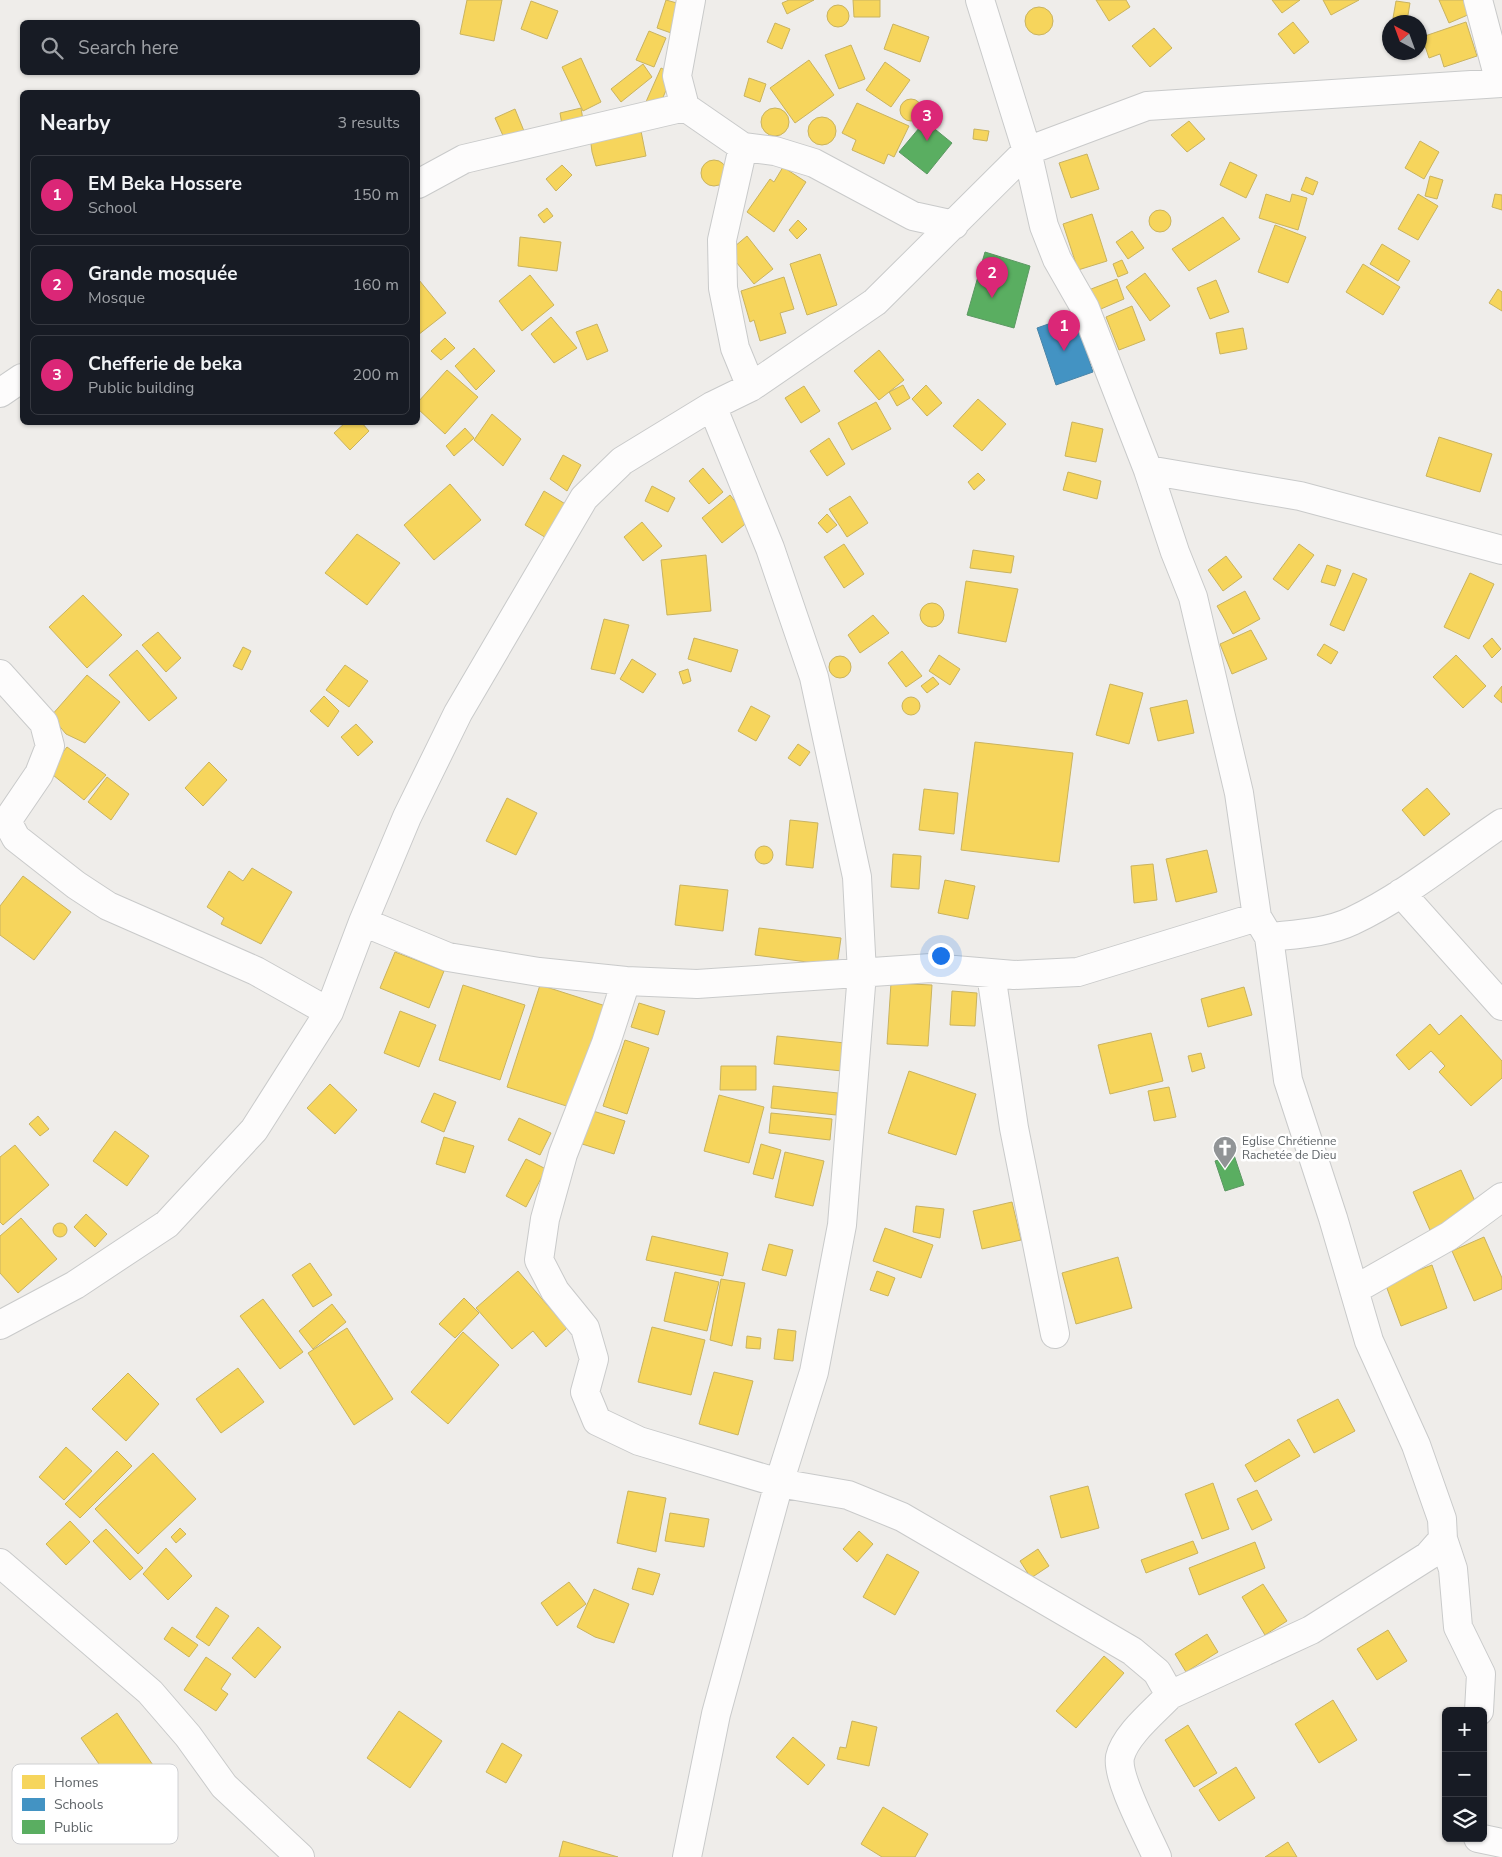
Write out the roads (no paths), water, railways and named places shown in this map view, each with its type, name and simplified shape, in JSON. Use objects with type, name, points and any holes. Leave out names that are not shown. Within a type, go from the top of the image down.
[{"type":"street","points":[[691,0],[677,76],[685,107],[743,147],[775,151],[814,163],[913,216],[954,225]]},
{"type":"street","points":[[980,0],[1027,151],[1044,226],[1057,259],[1085,308],[1148,470],[1175,552],[1193,597],[1239,793],[1288,1080],[1369,1341],[1416,1445],[1442,1519],[1443,1539],[1453,1569],[1458,1627],[1481,1674],[1479,1707]]},
{"type":"street","points":[[0,1325],[75,1285],[166,1224],[254,1130],[329,1012],[363,922],[407,817],[458,713],[584,498],[622,462],[712,406],[751,387],[875,302],[1027,151],[1147,106],[1501,83],[1478,0]]},
{"type":"street","points":[[420,183],[464,160],[685,107]]},
{"type":"street","points":[[743,147],[722,240],[722,268],[723,288],[734,348],[751,387]]},
{"type":"street","points":[[0,393],[20,379]]},
{"type":"street","points":[[687,1857],[716,1714],[779,1483],[814,1372],[842,1225],[862,972],[857,877],[814,677],[770,548],[712,406]]},
{"type":"street","points":[[1148,470],[1300,496],[1502,550]]},
{"type":"street","points":[[0,674],[44,724],[50,746],[39,774],[7,821],[16,838],[76,886],[108,906],[256,971],[329,1012]]},
{"type":"street","points":[[363,922],[448,957],[539,972],[626,981],[697,984],[931,968],[991,974],[1078,972],[1263,927],[1308,933],[1350,922],[1401,893],[1502,823]]},
{"type":"street","points":[[1401,893],[1502,1006]]},
{"type":"street","points":[[991,974],[1014,1128],[1055,1334]]},
{"type":"street","points":[[626,981],[606,1043],[563,1154],[544,1219],[539,1260],[556,1291],[585,1328],[594,1359],[585,1392],[597,1421],[639,1441],[779,1483],[848,1495],[902,1517],[1132,1651],[1158,1672],[1170,1695]]},
{"type":"street","points":[[1354,1290],[1449,1236],[1502,1197]]},
{"type":"street","points":[[1157,1857],[1122,1778],[1120,1757],[1131,1736],[1170,1695],[1310,1630],[1428,1556],[1443,1539]]},
{"type":"street","points":[[0,1563],[150,1692],[188,1736],[224,1786],[300,1857]]},
{"type":"street","points":[[1487,1840],[1502,1843]]},
{"type":"place","name":"Chefferie de beka","points":[[927,141]]},
{"type":"place","name":"Grande mosquée","points":[[992,298]]},
{"type":"place","name":"EM Beka Hossere","points":[[1064,351]]},
{"type":"place","name":"Eglise Chrétienne Rachetée de Dieu","points":[[1225,1169]]}]
